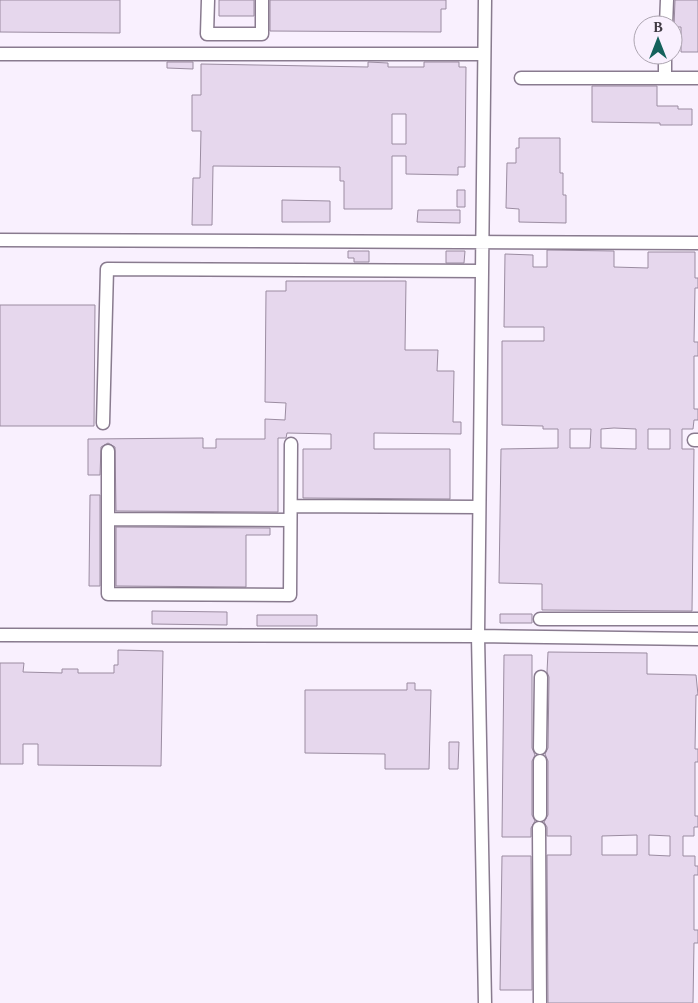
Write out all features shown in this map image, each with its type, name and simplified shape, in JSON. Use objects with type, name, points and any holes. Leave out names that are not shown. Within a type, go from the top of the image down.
[{"type":"lane","points":[[208,0],[207,34],[262,34],[262,0]]},
{"type":"lane","points":[[485,0],[478,636],[485,1003]]},
{"type":"lane","points":[[666,15],[667,0]]},
{"type":"lane","points":[[0,54],[484,54]]},
{"type":"lane","points":[[665,78],[666,65]]},
{"type":"lane","points":[[521,78],[698,78]]},
{"type":"lane","points":[[0,240],[698,243]]},
{"type":"lane","points":[[103,423],[107,269],[482,271]]},
{"type":"lane","points":[[108,451],[108,594],[290,595],[291,444]]},
{"type":"lane","points":[[291,506],[479,507]]},
{"type":"lane","points":[[108,519],[290,520]]},
{"type":"lane","points":[[540,619],[698,619]]},
{"type":"lane","points":[[0,635],[478,636],[698,639]]},
{"type":"lane","points":[[540,1003],[539,821],[541,676]]},
{"type":"building","points":[[0,0],[120,0],[120,33],[0,32]]},
{"type":"building","points":[[219,0],[254,0],[254,16],[219,16]]},
{"type":"building","points":[[270,0],[446,0],[446,9],[441,9],[441,32],[270,31]]},
{"type":"building","points":[[675,0],[698,0],[698,52],[683,52],[683,15],[674,15]]},
{"type":"building","points":[[167,62],[193,62],[193,69],[167,68]]},
{"type":"building","points":[[368,62],[388,63],[388,67],[424,67],[424,62],[459,62],[459,67],[466,67],[465,167],[458,167],[458,175],[406,174],[406,156],[392,156],[392,209],[344,209],[344,181],[340,181],[340,167],[213,166],[212,225],[192,225],[193,178],[200,178],[201,131],[192,131],[192,95],[201,95],[201,64],[368,67]],"holes":[[[392,114],[406,114],[406,144],[392,144]]]},
{"type":"building","points":[[592,86],[657,86],[657,106],[678,106],[678,109],[692,109],[692,125],[592,122]]},
{"type":"building","points":[[519,138],[560,138],[560,173],[563,173],[563,195],[566,195],[566,223],[519,222],[519,209],[506,208],[507,163],[516,163],[516,148],[519,148]]},
{"type":"building","points":[[457,190],[465,190],[465,207],[457,207]]},
{"type":"building","points":[[282,200],[330,201],[330,222],[282,222]]},
{"type":"building","points":[[418,210],[460,210],[460,223],[417,222]]},
{"type":"building","points":[[547,250],[614,251],[614,267],[648,268],[648,252],[695,252],[695,278],[698,278],[698,288],[695,288],[694,342],[698,342],[698,356],[694,356],[694,409],[698,409],[698,420],[694,420],[693,429],[682,429],[682,449],[694,449],[692,611],[542,610],[542,584],[499,583],[501,449],[558,448],[558,429],[543,429],[543,426],[502,425],[502,341],[544,341],[544,327],[504,327],[505,254],[533,255],[533,267],[547,267]],"holes":[[[570,429],[591,429],[590,448],[570,448]],[[601,429],[636,429],[636,449],[601,448]],[[648,429],[670,429],[670,449],[648,449]]]},
{"type":"building","points":[[348,251],[369,251],[369,262],[354,262],[354,258],[348,258]]},
{"type":"building","points":[[446,251],[465,251],[464,263],[446,263]]},
{"type":"building","points":[[286,281],[406,281],[405,350],[438,350],[437,371],[454,371],[453,422],[461,422],[461,434],[374,433],[374,449],[450,449],[450,499],[303,498],[303,449],[331,449],[331,434],[287,433],[286,438],[278,438],[278,512],[116,511],[115,447],[108,443],[101,447],[100,475],[88,475],[88,439],[203,438],[203,448],[216,448],[216,439],[265,439],[265,419],[285,420],[286,403],[265,402],[266,291],[286,291]]},
{"type":"building","points":[[0,305],[95,305],[94,426],[0,426]]},
{"type":"building","points":[[90,495],[100,495],[100,586],[89,586]]},
{"type":"building","points":[[116,527],[270,528],[270,535],[246,535],[246,587],[116,586]]},
{"type":"building","points":[[152,611],[227,612],[227,625],[152,624]]},
{"type":"building","points":[[500,614],[532,614],[532,623],[500,623]]},
{"type":"building","points":[[257,615],[317,615],[317,626],[257,626]]},
{"type":"building","points":[[118,650],[163,651],[161,766],[38,765],[38,744],[23,744],[23,764],[0,764],[0,663],[24,663],[23,672],[62,673],[62,669],[78,669],[78,673],[114,673],[114,665],[118,665]]},
{"type":"building","points":[[548,652],[647,653],[647,674],[696,675],[698,695],[696,695],[695,749],[698,749],[698,762],[695,762],[695,816],[698,816],[698,827],[694,827],[694,836],[683,836],[683,856],[695,856],[695,866],[698,866],[698,875],[694,875],[694,930],[698,930],[698,943],[694,943],[693,1003],[548,1003],[547,855],[571,855],[571,836],[547,836],[547,827],[544,822],[548,815],[548,761],[545,754],[548,748],[549,677],[547,672]],"holes":[[[637,835],[637,855],[602,855],[602,836]],[[649,835],[670,836],[670,856],[649,855]]]},
{"type":"building","points":[[504,655],[532,655],[532,748],[535,755],[532,761],[532,815],[535,821],[531,828],[531,837],[502,837]]},
{"type":"building","points":[[407,683],[415,683],[415,690],[431,690],[429,769],[385,769],[385,754],[305,753],[305,690],[407,690]]},
{"type":"building","points":[[449,742],[459,742],[458,769],[449,769]]},
{"type":"building","points":[[502,856],[531,856],[532,990],[500,990]]}]
